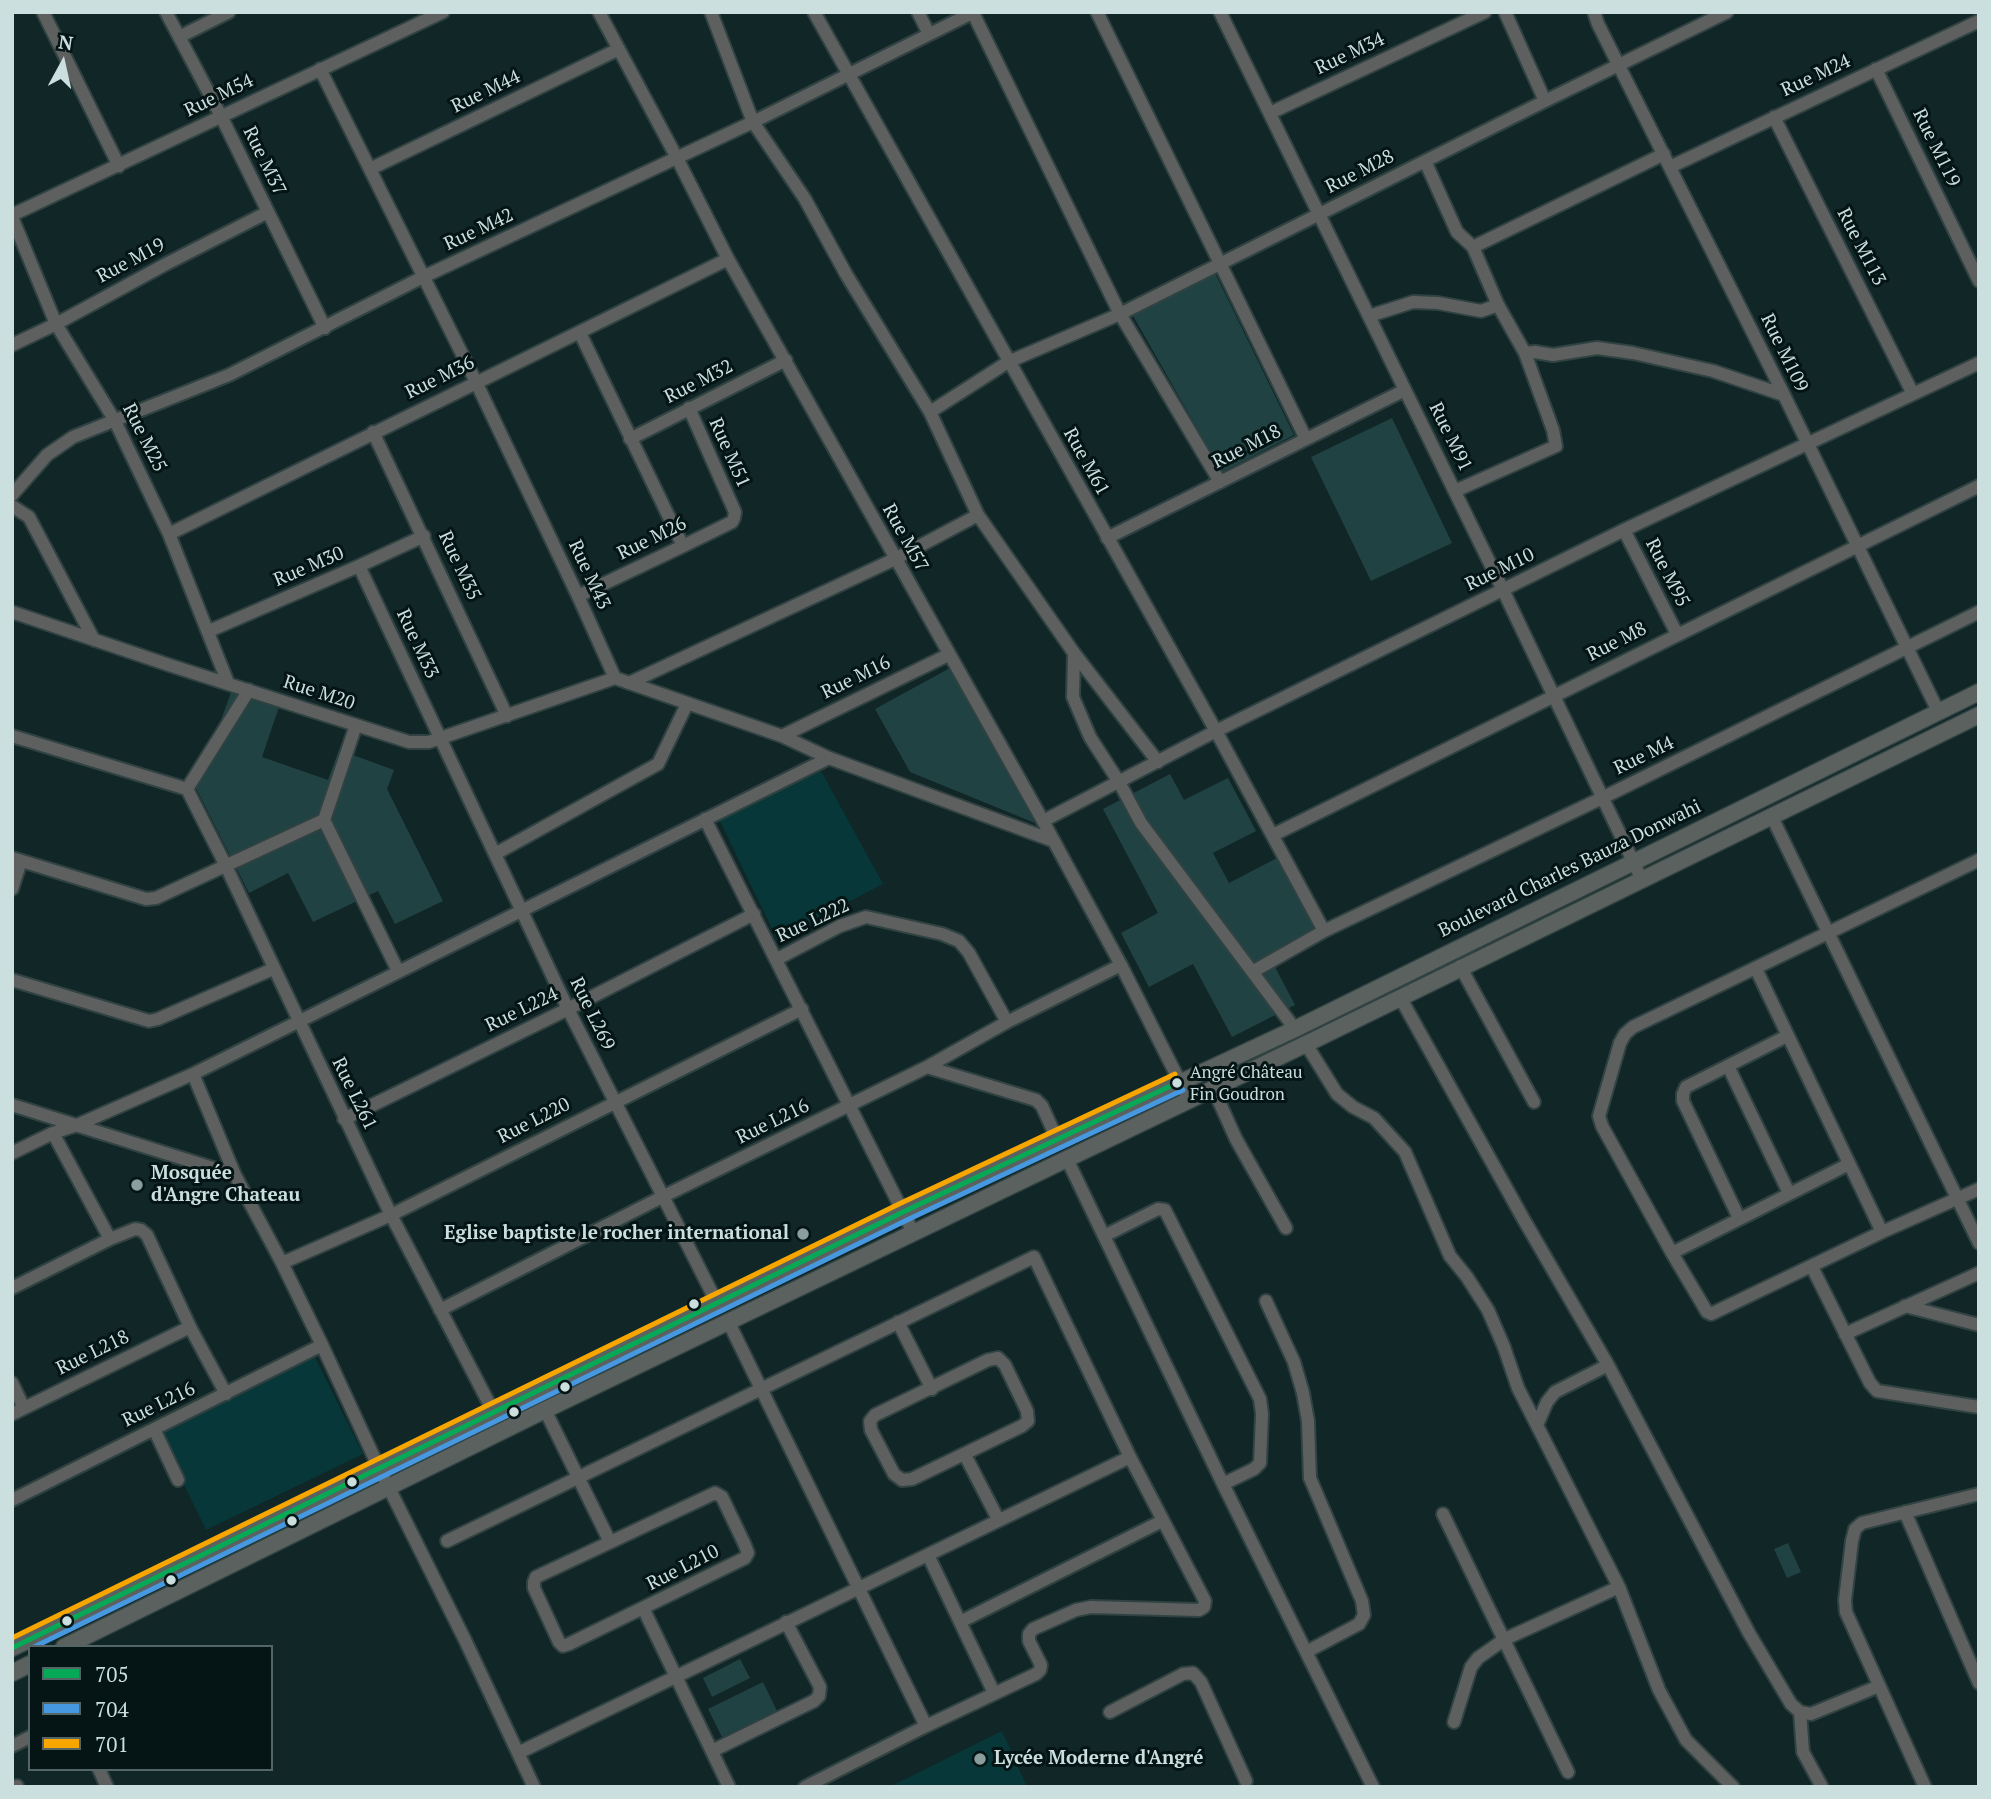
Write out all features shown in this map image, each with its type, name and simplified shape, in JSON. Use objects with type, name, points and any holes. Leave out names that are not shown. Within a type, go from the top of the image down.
[{"type":"main road","name":"Boulevard Charles Bauza Donwahi","points":[[12,1648],[903,1212],[1295,1029],[1633,860],[1979,692]]},
{"type":"main road","name":"Boulevard Charles Bauza Donwahi","points":[[68,1645],[545,1410],[1306,1044],[1979,715]]},
{"type":"main road","points":[[12,1672],[28,1665]]},
{"type":"street","points":[[43,12],[118,166]]},
{"type":"street","name":"Rue M37","points":[[166,12],[326,328]]},
{"type":"street","points":[[179,37],[229,12]]},
{"type":"street","name":"Rue M54","points":[[12,216],[443,12]]},
{"type":"street","name":"Rue M57","points":[[599,12],[728,259],[1054,841],[1189,1100]]},
{"type":"street","points":[[711,12],[753,122],[805,199],[846,274],[930,412],[978,514],[1074,653],[1158,761]]},
{"type":"street","name":"Rue M61","points":[[814,12],[1216,731],[1324,931]]},
{"type":"street","points":[[918,12],[929,34]]},
{"type":"street","points":[[974,12],[1120,314],[1220,482]]},
{"type":"street","name":"Rue M42","points":[[13,493],[58,445],[73,437],[229,375],[423,277],[753,122],[974,12]]},
{"type":"street","points":[[1097,12],[1306,439]]},
{"type":"street","name":"Rue M34","points":[[1269,113],[1485,12]]},
{"type":"street","points":[[1505,12],[1545,101]]},
{"type":"street","name":"Rue M109","points":[[1594,12],[1938,711]]},
{"type":"street","name":"Rue M28","points":[[930,412],[1008,362],[1120,314],[1727,12]]},
{"type":"street","name":"Rue M91","points":[[1222,13],[1642,880]]},
{"type":"street","name":"Rue M24","points":[[1671,167],[1979,21]]},
{"type":"street","name":"Rue M44","points":[[370,169],[619,49]]},
{"type":"street","name":"Rue M43","points":[[320,69],[476,382],[579,596],[615,678]]},
{"type":"street","name":"Rue M119","points":[[1876,69],[1979,281]]},
{"type":"street","name":"Rue M113","points":[[1774,117],[1913,394]]},
{"type":"street","points":[[1473,247],[1664,154]]},
{"type":"street","points":[[1425,161],[1457,232],[1473,247],[1498,305],[1525,353],[1553,430],[1556,446],[1455,491]]},
{"type":"street","name":"Rue M19","points":[[12,345],[268,212]]},
{"type":"street","name":"Rue M25","points":[[12,216],[56,324],[115,421],[169,534],[228,683]]},
{"type":"street","name":"Rue M36","points":[[169,534],[728,259]]},
{"type":"street","points":[[1369,316],[1413,302],[1438,303],[1481,311],[1498,305]]},
{"type":"street","points":[[580,333],[683,546]]},
{"type":"street","points":[[1525,353],[1553,355],[1597,348],[1633,353],[1713,371],[1784,395]]},
{"type":"street","name":"Rue M32","points":[[630,439],[786,360]]},
{"type":"street","name":"Rue M10","points":[[1043,821],[1216,731],[1624,530],[1979,363]]},
{"type":"street","name":"Rue M18","points":[[1107,538],[1405,390]]},
{"type":"street","name":"Rue M51","points":[[689,408],[735,512]]},
{"type":"street","name":"Rue M35","points":[[373,432],[507,716]]},
{"type":"street","name":"Rue M8","points":[[1273,835],[1979,486]]},
{"type":"street","points":[[12,506],[29,517],[94,640]]},
{"type":"street","name":"Rue M26","points":[[579,596],[732,522],[735,512]]},
{"type":"street","points":[[629,683],[895,559],[978,514]]},
{"type":"street","name":"Rue M95","points":[[1624,530],[1676,634]]},
{"type":"street","name":"Rue M30","points":[[209,631],[424,536]]},
{"type":"street","name":"Rue M33","points":[[359,566],[440,738]]},
{"type":"street","name":"Rue M20","points":[[12,612],[409,742],[420,743],[440,738],[615,678]]},
{"type":"street","name":"Rue M4","points":[[1254,971],[1324,931],[1602,798],[1979,612]]},
{"type":"street","points":[[1074,653],[1073,697],[1090,737],[1119,782],[1141,824],[1295,1029]]},
{"type":"street","name":"Rue M16","points":[[782,736],[948,655]]},
{"type":"street","points":[[615,678],[782,736],[829,758],[1054,841]]},
{"type":"street","points":[[12,736],[187,789],[249,690]]},
{"type":"street","points":[[495,853],[658,764],[687,704]]},
{"type":"street","points":[[356,725],[324,820],[398,971]]},
{"type":"street","name":"Rue L269","points":[[440,738],[568,1009],[717,1303]]},
{"type":"street","points":[[12,1153],[193,1074],[829,758]]},
{"type":"street","name":"Rue L261","points":[[187,789],[391,1215],[493,1411]]},
{"type":"street","points":[[1772,817],[1979,1243]]},
{"type":"street","points":[[705,819],[913,1232]]},
{"type":"street","points":[[12,889],[16,859],[146,899],[156,898],[324,820]]},
{"type":"street","points":[[1979,860],[1633,1027],[1620,1043],[1599,1116],[1672,1253],[1707,1312],[1711,1314],[1979,1189]]},
{"type":"street","name":"Rue L224","points":[[344,1119],[754,914]]},
{"type":"street","name":"Rue L222","points":[[777,959],[840,926],[866,917],[942,934],[959,941],[969,953],[1007,1022]]},
{"type":"street","name":"Rue L216","points":[[440,1310],[927,1067],[1007,1022],[1121,965]]},
{"type":"street","points":[[1461,966],[1534,1102]]},
{"type":"street","points":[[12,980],[149,1021],[273,969]]},
{"type":"street","points":[[1756,969],[1882,1233]]},
{"type":"street","points":[[1400,997],[1517,1209],[1608,1365],[1749,1633],[1791,1704],[1800,1712],[1811,1714],[1879,1686]]},
{"type":"street","name":"Rue L220","points":[[282,1264],[391,1215],[802,1009]]},
{"type":"street","points":[[1739,1218],[1683,1101],[1686,1087],[1787,1036]]},
{"type":"street","points":[[1306,1044],[1337,1094],[1353,1107],[1374,1118],[1405,1152],[1450,1256],[1488,1310],[1518,1388],[1619,1587],[1659,1690],[1686,1740],[1733,1787]]},
{"type":"street","points":[[1728,1066],[1789,1193]]},
{"type":"street","points":[[927,1067],[1036,1100],[1042,1106],[1057,1139]]},
{"type":"street","points":[[193,1074],[235,1175],[322,1345],[388,1487],[466,1640],[534,1787]]},
{"type":"street","points":[[1213,1088],[1236,1139],[1286,1228]]},
{"type":"street","points":[[12,1105],[235,1175]]},
{"type":"street","points":[[53,1133],[110,1239]]},
{"type":"street","points":[[1067,1159],[1223,1484],[1373,1787]]},
{"type":"street","points":[[1672,1253],[1849,1164]]},
{"type":"street","points":[[1104,1236],[1158,1209],[1165,1210],[1260,1399],[1260,1463],[1254,1469],[1223,1484]]},
{"type":"street","points":[[12,1288],[135,1229],[147,1235],[190,1327],[226,1394]]},
{"type":"street","points":[[447,1541],[1034,1257],[1130,1457],[1205,1601],[1205,1607],[1199,1610],[1091,1607],[1076,1609],[1033,1629],[1029,1634],[1029,1641],[1041,1670],[805,1787]]},
{"type":"street","points":[[1812,1267],[1870,1383],[1878,1391],[1979,1407]]},
{"type":"street","points":[[1845,1334],[1979,1273]]},
{"type":"street","points":[[1266,1301],[1294,1362],[1303,1392],[1308,1421],[1310,1478],[1362,1601],[1364,1615],[1359,1624],[1308,1651]]},
{"type":"street","points":[[1906,1306],[1979,1325]]},
{"type":"street","points":[[728,1321],[926,1726]]},
{"type":"street","points":[[898,1322],[932,1389]]},
{"type":"street","name":"Rue L218","points":[[18,1411],[190,1327]]},
{"type":"street","name":"Rue L216","points":[[12,1500],[322,1345]]},
{"type":"street","points":[[998,1358],[1005,1365],[1027,1411],[1028,1421],[965,1455],[912,1479],[902,1480],[894,1474],[871,1430],[870,1421],[875,1415],[988,1360],[998,1358]]},
{"type":"street","points":[[1537,1425],[1547,1402],[1555,1392],[1608,1365]]},
{"type":"street","points":[[12,1383],[18,1411]]},
{"type":"street","points":[[545,1410],[611,1542]]},
{"type":"street","points":[[154,1429],[178,1480]]},
{"type":"street","points":[[965,1455],[998,1519]]},
{"type":"street","points":[[518,1753],[1130,1457]]},
{"type":"street","name":"Rue L210","points":[[719,1493],[748,1553],[745,1558],[644,1609],[564,1646],[559,1642],[534,1582],[536,1577],[710,1494],[719,1493]]},
{"type":"street","points":[[1925,1787],[1846,1612],[1852,1541],[1855,1529],[1862,1523],[1979,1494]]},
{"type":"street","points":[[1905,1512],[1979,1683]]},
{"type":"street","points":[[1443,1514],[1568,1772]]},
{"type":"street","points":[[960,1622],[1162,1521]]},
{"type":"street","points":[[928,1555],[994,1693]]},
{"type":"street","points":[[1454,1722],[1472,1667],[1478,1658],[1505,1639],[1619,1587]]},
{"type":"street","points":[[644,1609],[729,1787]]},
{"type":"street","points":[[712,1751],[814,1701],[819,1696],[820,1687],[786,1622]]},
{"type":"street","points":[[1110,1712],[1183,1674],[1193,1673],[1200,1682],[1248,1784],[1234,1787]]},
{"type":"street","points":[[1800,1712],[1803,1752],[1822,1787]]},
{"type":"street","points":[[12,1746],[28,1738]]},
{"type":"street","points":[[100,1771],[107,1787]]},
{"type":"shaded area","points":[[1215,273],[1294,435],[1222,472],[1132,314]]},
{"type":"shaded area","points":[[1392,418],[1452,543],[1371,581],[1311,457]]},
{"type":"shaded area","points":[[950,668],[1035,823],[910,772],[875,709]]},
{"type":"shaded area","points":[[233,687],[280,704],[262,757],[328,780],[339,750],[394,770],[387,789],[443,901],[395,924],[378,891],[313,922],[288,873],[249,893],[196,788]]},
{"type":"shaded area","points":[[821,771],[883,884],[777,939],[718,817]]},
{"type":"shaded area","points":[[1170,774],[1184,800],[1228,778],[1256,831],[1213,853],[1229,883],[1277,858],[1320,939],[1273,963],[1295,1005],[1232,1037],[1193,964],[1149,987],[1121,933],[1158,913],[1103,809]]},
{"type":"shaded area","points":[[315,1357],[363,1454],[206,1530],[159,1433]]},
{"type":"shaded area","points":[[1788,1543],[1801,1572],[1787,1578],[1774,1549]]},
{"type":"shaded area","points":[[740,1659],[750,1678],[712,1697],[703,1678]]},
{"type":"shaded area","points":[[763,1682],[777,1711],[722,1737],[708,1709]]},
{"type":"shaded area","name":"Lycée Moderne d'Angré","points":[[1002,1731],[1027,1787],[889,1787]]},
{"type":"transit line","name":"701","points":[[12,1638],[899,1204],[1175,1074]]},
{"type":"transit line","name":"705","points":[[12,1648],[903,1212],[1179,1082]]},
{"type":"transit line","name":"704","points":[[38,1645],[907,1220],[1183,1090]]},
{"type":"place","name":"Angré Château Fin Goudron","points":[[1177,1083]]},
{"type":"place","name":"Mosquée d'Angre Chateau","points":[[137,1185]]},
{"type":"place","name":"Eglise baptiste le rocher international","points":[[803,1234]]},
{"type":"place","name":"Lycée Moderne d'Angré","points":[[980,1759]]}]
